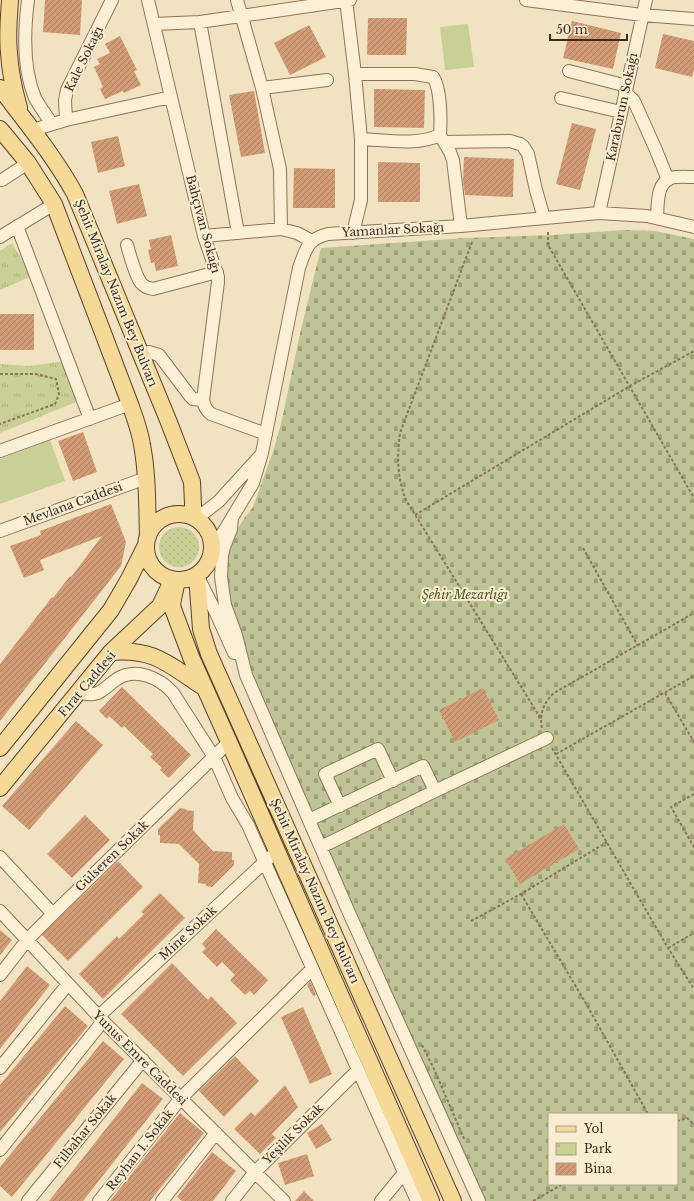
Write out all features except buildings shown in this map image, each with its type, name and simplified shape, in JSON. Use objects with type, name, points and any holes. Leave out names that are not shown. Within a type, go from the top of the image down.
[{"type":"main road","points":[[10,0],[8,52],[13,83],[21,115]]},
{"type":"main road","name":"Şehit Miralay Nazım Bey Bulvarı","points":[[0,88],[33,130],[65,176],[75,194],[141,353],[192,482],[194,518]]},
{"type":"main road","name":"Şehit Miralay Nazım Bey Bulvarı","points":[[0,130],[28,164],[54,204],[130,404],[142,444],[146,478],[147,541]]},
{"type":"main road","points":[[0,748],[111,610],[129,579],[154,526],[164,518],[172,515],[180,514],[194,518],[202,523],[209,532],[212,540],[212,551],[208,563],[197,575],[189,579],[174,580],[162,576],[151,565],[147,555],[147,541]]},
{"type":"main road","name":"Şehit Miralay Nazım Bey Bulvarı","points":[[197,575],[201,629],[209,654],[453,1201]]},
{"type":"main road","name":"Şehit Miralay Nazım Bey Bulvarı","points":[[174,580],[173,609],[190,657],[229,742],[271,856],[410,1167],[431,1201]]},
{"type":"main road","name":"Fırat Caddesi","points":[[0,788],[112,652],[160,606],[174,580]]},
{"type":"main road","points":[[112,652],[131,652],[150,655],[169,664],[205,688]]},
{"type":"street","points":[[28,0],[25,31],[29,76],[36,100],[52,124]]},
{"type":"street","name":"Kale Sokağı","points":[[66,120],[65,100],[67,90],[112,0]]},
{"type":"street","name":"Bahçıvan Sokağı","points":[[148,0],[204,236],[217,272],[218,282],[203,400]]},
{"type":"street","points":[[238,0],[241,16],[262,88],[280,169],[281,229]]},
{"type":"street","points":[[346,0],[361,138],[361,200],[353,232]]},
{"type":"street","points":[[154,24],[200,22],[350,0]]},
{"type":"street","points":[[526,0],[592,4],[642,16],[694,19]]},
{"type":"street","name":"Karaburun Sokağı","points":[[599,213],[646,0]]},
{"type":"street","points":[[200,22],[238,233]]},
{"type":"street","points":[[569,72],[626,89],[634,101],[668,180]]},
{"type":"street","points":[[355,74],[415,74],[433,77],[438,87],[442,139],[453,160],[461,226]]},
{"type":"street","points":[[262,88],[327,80]]},
{"type":"street","points":[[33,130],[66,120],[171,97]]},
{"type":"street","points":[[561,98],[621,112]]},
{"type":"street","points":[[361,138],[414,142],[432,139],[510,141],[523,146],[528,154],[544,218]]},
{"type":"street","points":[[1,180],[28,164]]},
{"type":"street","points":[[657,218],[660,189],[664,182],[672,178],[694,177]]},
{"type":"street","points":[[0,238],[54,204]]},
{"type":"street","name":"Yamanlar Sokağı","points":[[312,241],[319,236],[328,234],[461,226],[599,213],[647,216],[694,227]]},
{"type":"street","points":[[17,226],[90,419]]},
{"type":"street","points":[[204,236],[281,229],[298,233],[312,241],[306,248],[299,268],[262,454],[253,483],[212,551]]},
{"type":"street","points":[[127,245],[139,279],[144,286],[148,288],[153,289],[217,272]]},
{"type":"street","points":[[141,353],[149,352],[160,355],[190,396],[193,399],[203,400],[207,410],[211,414],[266,434]]},
{"type":"street","points":[[0,451],[130,404]]},
{"type":"street","points":[[194,518],[219,501],[262,454]]},
{"type":"street","name":"Mevlana Caddesi","points":[[0,531],[146,478]]},
{"type":"street","points":[[232,518],[231,529],[222,555],[221,577],[225,606],[236,635],[246,675],[350,915],[479,1201]]},
{"type":"street","points":[[197,575],[242,670],[246,675]]},
{"type":"street","points":[[79,692],[90,695],[98,694],[118,679],[129,675],[141,674],[158,680],[168,687],[173,693],[214,757],[232,798],[248,825],[271,856],[312,968],[358,1070],[410,1167],[417,1201]]},
{"type":"street","points":[[321,847],[434,791],[547,738]]},
{"type":"street","name":"Gülseren Sokak","points":[[0,975],[27,940],[229,742]]},
{"type":"street","points":[[340,806],[325,774],[378,749],[393,781]]},
{"type":"street","points":[[309,820],[423,766],[434,791]]},
{"type":"street","name":"Mine Sokak","points":[[0,1150],[101,1018],[271,856]]},
{"type":"street","points":[[0,857],[53,914]]},
{"type":"street","name":"Yunus Emre Caddesi","points":[[0,911],[142,1060],[284,1201]]},
{"type":"street","name":"Reyhan 1. Sokak","points":[[99,1201],[180,1098],[312,968]]},
{"type":"street","points":[[0,1068],[68,984]]},
{"type":"street","name":"Filbahar Sokak","points":[[28,1201],[142,1060]]},
{"type":"street","name":"Yeşilik Sokak","points":[[232,1201],[255,1172],[358,1070]]},
{"type":"street","points":[[162,1201],[216,1133]]},
{"type":"street","points":[[381,1201],[410,1167]]},
{"type":"path","points":[[548,232],[548,245],[693,492],[694,498]]},
{"type":"path","points":[[472,242],[400,433],[398,455],[399,479],[406,500],[541,719],[544,732],[556,754],[668,948],[694,989]]},
{"type":"path","points":[[415,515],[630,386],[694,351]]},
{"type":"path","points":[[0,374],[36,374],[56,379],[59,394],[55,404],[0,424]]},
{"type":"path","points":[[583,548],[638,646]]},
{"type":"path","points":[[541,719],[546,701],[554,693],[694,613]]},
{"type":"path","points":[[556,754],[694,676]]},
{"type":"path","points":[[665,692],[694,742]]},
{"type":"path","points":[[694,794],[671,807],[694,847]]},
{"type":"path","points":[[471,921],[521,894],[607,842]]},
{"type":"path","points":[[521,894],[588,1007],[647,1113]]},
{"type":"path","points":[[668,948],[694,933]]},
{"type":"path","points":[[678,1121],[687,1118],[694,1124]]},
{"type":"path","points":[[533,1201],[561,1185]]},
{"type":"green space","points":[[468,24],[474,67],[445,70],[440,27]]},
{"type":"green space","name":"Şehir Mezarlığı","points":[[624,230],[656,231],[694,239],[694,1201],[482,1201],[413,1052],[229,622],[220,588],[231,540],[253,507],[273,452],[281,424],[301,329],[321,248],[465,238],[553,235]]},
{"type":"green space","points":[[12,243],[32,276],[0,290],[0,251]]},
{"type":"green space","points":[[65,361],[86,398],[0,433],[0,364],[29,366]]},
{"type":"green space","points":[[50,440],[65,481],[0,504],[0,459]]},
{"type":"green space","points":[[179,527],[187,529],[193,533],[197,539],[199,547],[197,555],[193,561],[187,565],[179,567],[171,565],[165,561],[161,555],[159,547],[161,539],[165,533],[171,529]]}]
